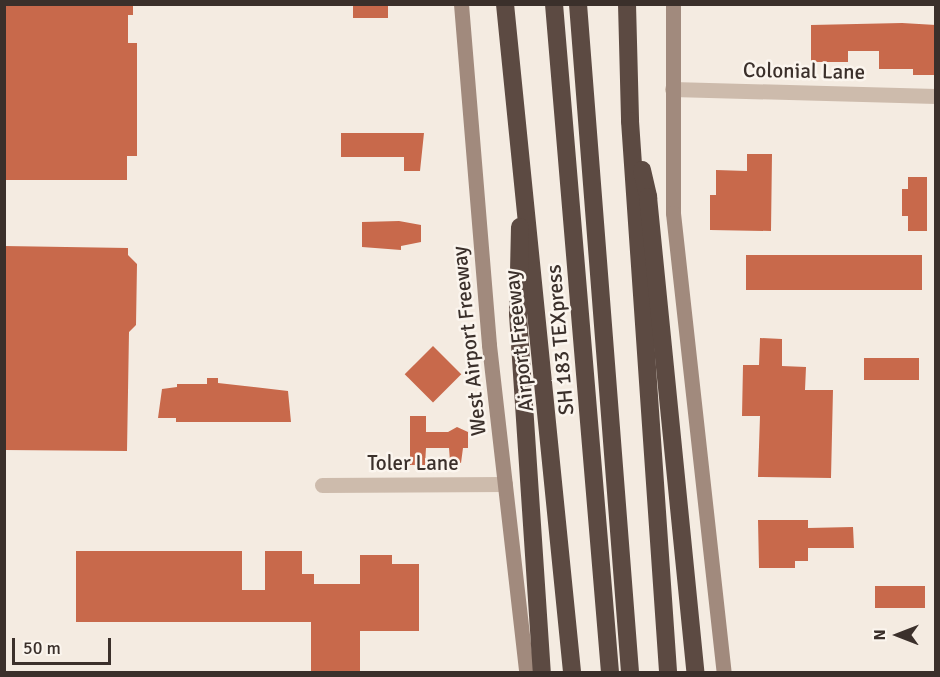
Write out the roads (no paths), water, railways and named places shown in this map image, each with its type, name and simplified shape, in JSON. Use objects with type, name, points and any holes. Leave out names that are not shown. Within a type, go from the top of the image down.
[{"type":"highway","name":"Airport Freeway","points":[[505,4],[572,672]]},
{"type":"highway","name":"SH 183 TEXpress","points":[[554,4],[610,672]]},
{"type":"highway","points":[[578,4],[630,672]]},
{"type":"highway","points":[[627,4],[630,121],[668,672]]},
{"type":"highway","points":[[630,121],[648,197],[695,672]]},
{"type":"highway","points":[[522,159],[518,314],[542,672]]},
{"type":"main road","name":"West Airport Freeway","points":[[461,4],[479,238],[526,672]]},
{"type":"main road","points":[[673,4],[673,213],[678,278],[724,672]]},
{"type":"street","name":"Colonial Lane","points":[[672,89],[936,96]]},
{"type":"street","name":"Toler Lane","points":[[322,485],[505,484]]}]
